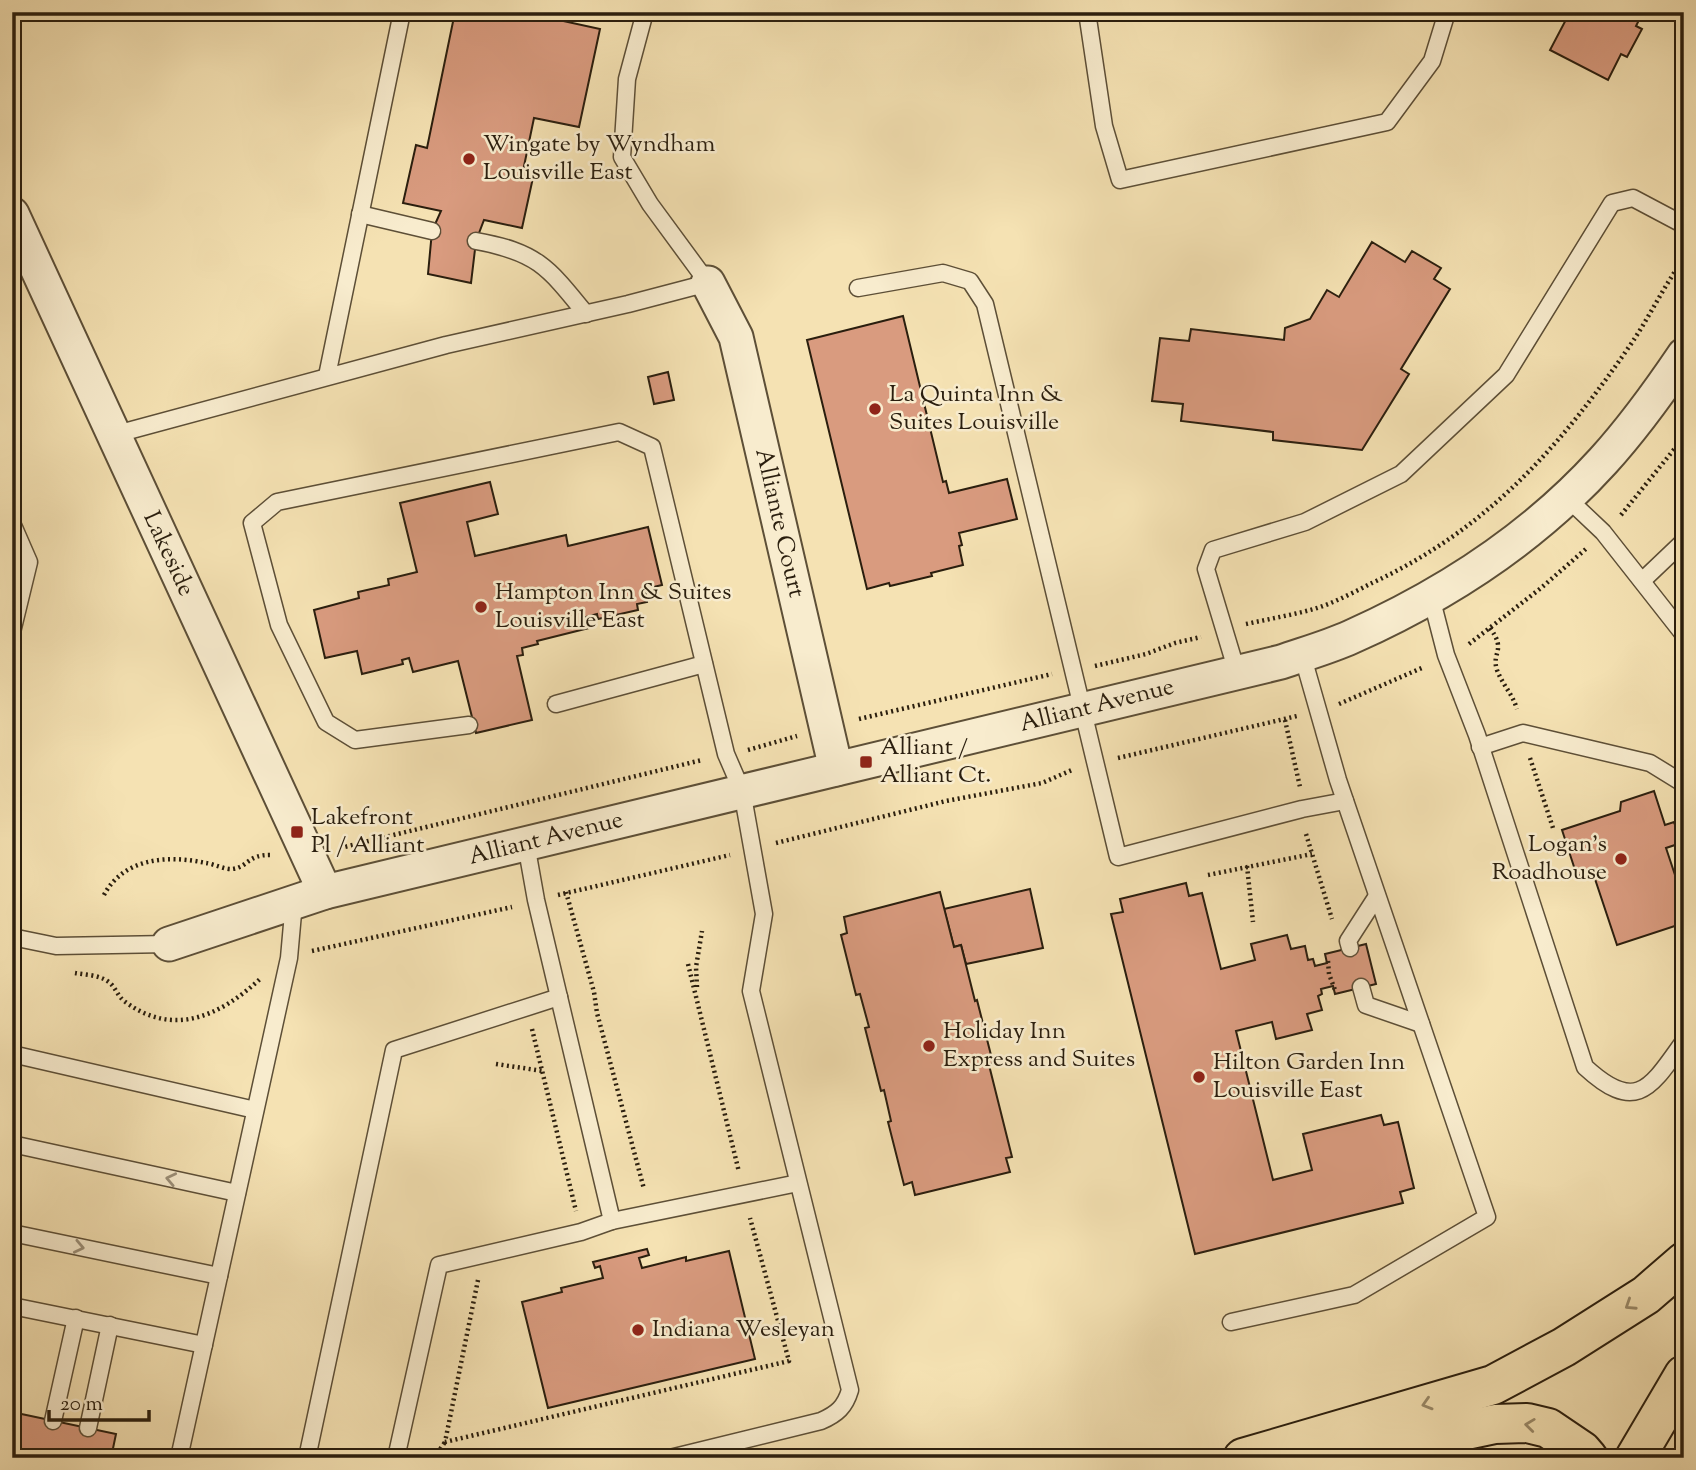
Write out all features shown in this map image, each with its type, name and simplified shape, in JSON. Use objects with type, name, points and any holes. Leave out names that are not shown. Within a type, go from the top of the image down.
[{"type":"main road","points":[[1243,1458],[1493,1385],[1564,1347],[1646,1295],[1684,1262]]},
{"type":"main road","points":[[1635,1458],[1684,1375]]},
{"type":"main road","points":[[1332,1458],[1495,1424],[1527,1423],[1548,1428],[1588,1458]]},
{"type":"street","name":"Lakeside","points":[[12,214],[326,892]]},
{"type":"street","name":"Alliante Court","points":[[708,283],[736,337],[836,769]]},
{"type":"street","name":"Alliant Avenue","points":[[169,944],[326,892],[1237,672],[1349,638],[1431,597],[1487,563],[1549,514],[1603,461],[1651,403],[1684,355]]},
{"type":"lane","points":[[327,376],[402,12]]},
{"type":"lane","points":[[113,435],[446,345],[708,283],[650,204],[622,157],[626,79],[645,12]]},
{"type":"lane","points":[[1087,12],[1104,126],[1120,180],[1387,122],[1432,61],[1447,12]]},
{"type":"lane","points":[[1237,672],[1206,569],[1213,550],[1305,522],[1401,474],[1506,375],[1612,203],[1633,198],[1684,225]]},
{"type":"lane","points":[[360,214],[432,230]]},
{"type":"lane","points":[[476,242],[508,247],[536,261],[554,274],[586,314]]},
{"type":"lane","points":[[858,288],[943,273],[970,281],[985,304],[1118,857],[1302,809],[1345,801]]},
{"type":"lane","points":[[469,725],[355,740],[326,722],[279,625],[253,523],[277,502],[619,432],[652,447],[726,754],[743,791],[764,914],[751,991],[850,1390],[845,1405],[821,1422],[670,1458]]},
{"type":"lane","points":[[1566,497],[1603,532],[1684,635]]},
{"type":"lane","points":[[12,523],[29,562],[17,589],[12,632]]},
{"type":"lane","points":[[1642,582],[1684,541]]},
{"type":"lane","points":[[1431,597],[1446,655],[1480,747],[1585,1067],[1599,1080],[1620,1092],[1640,1091],[1655,1082],[1684,1041]]},
{"type":"lane","points":[[1231,1322],[1354,1295],[1487,1217],[1345,801],[1302,654]]},
{"type":"lane","points":[[556,704],[704,664]]},
{"type":"lane","points":[[1480,747],[1523,733],[1650,763],[1684,784]]},
{"type":"lane","points":[[526,844],[612,1221]]},
{"type":"lane","points":[[1350,948],[1348,941],[1377,896]]},
{"type":"lane","points":[[179,1458],[289,958],[294,902]]},
{"type":"lane","points":[[12,937],[56,946],[169,944]]},
{"type":"lane","points":[[1361,988],[1366,1005],[1421,1024]]},
{"type":"lane","points":[[307,1458],[394,1050],[559,997]]},
{"type":"lane","points":[[12,1054],[255,1110]]},
{"type":"lane","points":[[12,1144],[237,1193]]},
{"type":"lane","points":[[396,1458],[439,1265],[581,1232],[612,1221],[798,1183]]},
{"type":"lane","points":[[12,1233],[219,1276]]},
{"type":"lane","points":[[12,1306],[204,1345]]},
{"type":"lane","points":[[53,1421],[76,1318]]},
{"type":"lane","points":[[88,1428],[110,1325]]},
{"type":"path","points":[[103,894],[110,883],[131,868],[162,858],[185,859],[231,870],[242,866],[253,856],[308,855],[758,748],[826,726],[1146,654],[1226,629],[1315,609],[1396,572],[1436,550],[1471,524],[1537,466],[1631,344],[1649,317],[1666,282],[1684,258]]},
{"type":"path","points":[[62,971],[99,976],[111,984],[122,1000],[140,1010],[163,1018],[190,1020],[217,1010],[246,991],[279,961],[335,945],[537,901],[946,801],[1042,783],[1066,771],[1344,702],[1409,675],[1475,641],[1577,558],[1627,510],[1684,437]]},
{"type":"path","points":[[1208,875],[1312,854]]},
{"type":"path","points":[[1247,866],[1253,922]]},
{"type":"path","points":[[566,892],[594,992],[597,1013],[649,1215]]},
{"type":"path","points":[[697,999],[696,967],[702,931]]},
{"type":"path","points":[[445,1442],[789,1360],[688,964]]},
{"type":"path","points":[[527,1007],[581,1232]]},
{"type":"path","points":[[496,1064],[543,1071]]},
{"type":"path","points":[[434,1458],[445,1442],[480,1271]]},
{"type":"building","name":"Wingate by Wyndham Louisville East","points":[[455,12],[555,12],[554,19],[600,29],[579,127],[534,118],[523,171],[534,173],[522,228],[484,220],[476,241],[471,283],[428,274],[432,231],[441,211],[403,203],[416,145],[427,148]]},
{"type":"building","points":[[1570,12],[1643,12],[1636,26],[1642,29],[1627,57],[1621,54],[1608,80],[1550,50]]},
{"type":"building","points":[[1372,242],[1405,262],[1412,251],[1441,268],[1434,279],[1450,289],[1401,369],[1409,374],[1362,450],[1273,440],[1273,432],[1181,421],[1183,404],[1152,401],[1160,338],[1189,341],[1191,329],[1284,340],[1285,328],[1310,319],[1327,290],[1339,297]]},
{"type":"building","name":"La Quinta Inn & Suites Louisville","points":[[903,316],[943,482],[946,481],[949,493],[1007,479],[1017,519],[959,533],[963,565],[931,573],[932,576],[867,589],[807,340]]},
{"type":"building","points":[[668,372],[674,400],[654,404],[648,377]]},
{"type":"building","name":"Hampton Inn & Suites Louisville East","points":[[490,482],[498,514],[467,522],[475,556],[566,535],[568,546],[648,527],[662,585],[645,589],[647,602],[637,604],[638,610],[598,619],[597,614],[586,617],[589,628],[537,641],[538,644],[522,648],[523,655],[517,656],[532,720],[476,733],[458,661],[413,672],[409,658],[402,660],[403,664],[362,674],[357,651],[325,658],[314,610],[359,598],[358,592],[389,585],[388,579],[417,572],[400,503]]},
{"type":"building","name":"Logan's Roadhouse","points":[[1654,791],[1665,825],[1674,822],[1681,843],[1666,848],[1684,902],[1684,923],[1617,945],[1592,870],[1577,876],[1562,830],[1620,811],[1621,802]]},
{"type":"building","name":"Hilton Garden Inn Louisville East","points":[[1186,883],[1189,896],[1202,893],[1221,969],[1255,960],[1251,944],[1287,935],[1291,949],[1305,946],[1308,960],[1313,959],[1315,966],[1327,963],[1325,954],[1366,944],[1376,984],[1335,994],[1333,986],[1321,989],[1322,994],[1318,996],[1322,1010],[1307,1014],[1312,1030],[1276,1039],[1272,1022],[1236,1031],[1273,1180],[1312,1170],[1303,1134],[1381,1115],[1384,1125],[1398,1122],[1414,1188],[1400,1192],[1403,1203],[1195,1254],[1111,914],[1123,912],[1120,899]]},
{"type":"building","points":[[1030,889],[1043,948],[966,964],[961,945],[954,947],[944,909]]},
{"type":"building","name":"Holiday Inn Express and Suites","points":[[940,892],[954,947],[961,945],[975,1001],[977,1000],[993,1063],[989,1065],[1012,1157],[1006,1158],[1010,1172],[915,1195],[912,1182],[904,1185],[888,1122],[891,1121],[884,1090],[881,1091],[865,1028],[869,1027],[860,994],[856,995],[841,935],[847,933],[844,917]]},
{"type":"building","name":"Indiana Wesleyan","points":[[647,1249],[649,1255],[639,1258],[642,1268],[686,1257],[686,1261],[729,1251],[755,1359],[548,1408],[522,1302],[562,1292],[561,1288],[603,1278],[600,1266],[595,1268],[593,1262]]},
{"type":"building","points":[[12,1412],[116,1434],[111,1458],[12,1458]]},
{"type":"place","name":"Wingate by Wyndham Louisville East","points":[[469,159]]},
{"type":"place","name":"La Quinta Inn & Suites Louisville","points":[[875,409]]},
{"type":"place","name":"Hampton Inn & Suites Louisville East","points":[[481,607]]},
{"type":"place","name":"Alliant / Alliant Ct.","points":[[866,762]]},
{"type":"place","name":"Lakefront Pl / Alliant","points":[[297,832]]},
{"type":"place","name":"Logan's Roadhouse","points":[[1621,859]]},
{"type":"place","name":"Holiday Inn Express and Suites","points":[[929,1046]]},
{"type":"place","name":"Hilton Garden Inn Louisville East","points":[[1199,1077]]},
{"type":"place","name":"Indiana Wesleyan","points":[[638,1330]]}]
